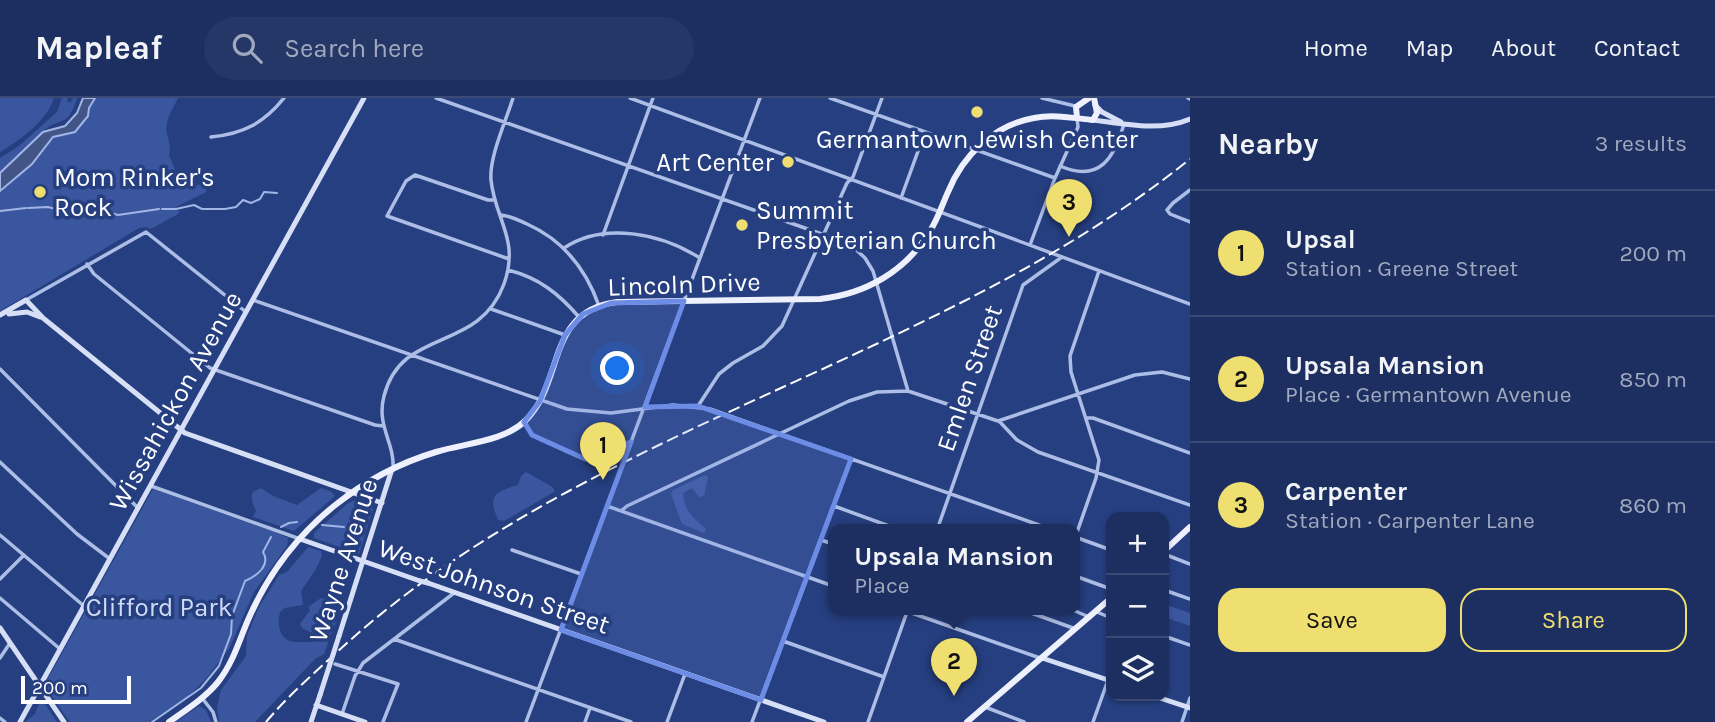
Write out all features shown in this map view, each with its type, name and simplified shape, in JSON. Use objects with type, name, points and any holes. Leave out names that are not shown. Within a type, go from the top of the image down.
[{"type":"main road","points":[[1077,118],[1075,110],[1088,102],[1097,113],[1093,120]]},
{"type":"main road","name":"Lincoln Drive","points":[[169,722],[202,698],[227,669],[262,592],[276,568],[316,522],[352,492],[392,469],[438,451],[502,435],[524,422],[540,401],[565,335],[579,317],[599,306],[624,301],[794,300],[840,296],[877,282],[913,254],[940,213],[956,174],[976,149],[993,134],[1019,121],[1046,116],[1093,120]]},
{"type":"main road","points":[[1169,547],[1190,527]]},
{"type":"main road","points":[[967,722],[1106,603]]},
{"type":"street","points":[[211,137],[251,128],[270,115],[284,98]]},
{"type":"street","name":"Wissahickon Avenue","points":[[20,722],[364,98]]},
{"type":"street","points":[[436,98],[846,242],[858,250],[871,267],[908,391]]},
{"type":"street","name":"Wayne Avenue","points":[[311,722],[392,469],[392,455],[383,426],[382,406],[386,388],[395,372],[410,355],[423,347],[465,331],[491,308],[501,292],[508,270],[508,236],[496,200],[491,169],[513,98]]},
{"type":"street","points":[[630,98],[1190,304]]},
{"type":"street","points":[[603,235],[653,98]]},
{"type":"street","points":[[526,722],[760,98]]},
{"type":"street","points":[[830,98],[1055,178]]},
{"type":"street","points":[[698,406],[719,374],[772,337],[786,320],[850,180],[882,98]]},
{"type":"street","points":[[1042,98],[1088,102],[1124,123],[1113,153],[1102,165],[1083,172],[1060,166]]},
{"type":"street","points":[[1030,245],[1055,178],[1079,125],[1077,118]]},
{"type":"street","name":"Lincoln Drive","points":[[1093,120],[1161,126],[1190,119]]},
{"type":"street","points":[[901,198],[925,131]]},
{"type":"street","points":[[496,200],[488,201],[415,175],[406,181],[387,216],[509,259]]},
{"type":"street","points":[[1190,190],[1171,204],[1167,211],[1190,222]]},
{"type":"street","points":[[501,215],[510,216],[541,231],[564,248],[585,275],[599,306]]},
{"type":"street","points":[[1,316],[145,232],[246,312]]},
{"type":"street","points":[[564,248],[578,241],[603,235],[626,234],[675,244],[700,258]]},
{"type":"street","name":"Emlen Street","points":[[939,524],[1023,285],[1062,257]]},
{"type":"street","points":[[88,264],[94,274],[208,367],[383,426]]},
{"type":"street","points":[[508,270],[547,285],[562,297],[579,317]]},
{"type":"street","points":[[1080,524],[1098,473],[1099,456],[1070,367],[1070,353],[1099,271]]},
{"type":"street","points":[[26,300],[43,318],[181,430],[382,503]]},
{"type":"street","points":[[253,300],[567,409],[619,413],[668,405],[698,406],[1036,524]]},
{"type":"street","points":[[491,308],[565,335]]},
{"type":"street","points":[[1,316],[23,312],[43,318]]},
{"type":"street","points":[[0,369],[138,508]]},
{"type":"street","points":[[998,421],[1143,373],[1168,373],[1190,379]]},
{"type":"street","points":[[621,511],[866,394],[883,391],[908,391],[998,421],[1027,447],[1190,505]]},
{"type":"street","points":[[1086,418],[1093,418],[1190,453]]},
{"type":"street","points":[[524,422],[532,435],[586,460],[622,446],[630,446]]},
{"type":"street","points":[[752,722],[851,459]]},
{"type":"street","points":[[0,462],[80,537],[110,559]]},
{"type":"street","name":"West Johnson Street","points":[[151,486],[824,722]]},
{"type":"street","points":[[607,506],[828,584]]},
{"type":"street","points":[[834,506],[884,524]]},
{"type":"street","points":[[0,535],[83,606]]},
{"type":"street","points":[[821,540],[828,542]]},
{"type":"street","points":[[1080,540],[1106,548]]},
{"type":"street","points":[[512,550],[581,574]]},
{"type":"street","points":[[1169,554],[1190,564]]},
{"type":"street","points":[[0,579],[24,555]]},
{"type":"street","points":[[1080,578],[1106,587]]},
{"type":"street","points":[[1169,592],[1190,599]]},
{"type":"street","points":[[342,714],[357,671],[363,663],[454,593]]},
{"type":"street","points":[[0,598],[60,649]]},
{"type":"street","points":[[1097,611],[1106,616]]},
{"type":"street","points":[[1080,613],[1089,617]]},
{"type":"street","points":[[869,722],[905,615]]},
{"type":"street","points":[[918,615],[1106,679]]},
{"type":"street","points":[[1036,615],[1075,630]]},
{"type":"street","points":[[0,628],[64,722]]},
{"type":"street","points":[[1169,638],[1190,645]]},
{"type":"street","points":[[394,639],[629,722]]},
{"type":"street","points":[[783,641],[884,677]]},
{"type":"street","points":[[0,658],[10,643]]},
{"type":"street","points":[[335,664],[398,684],[383,722]]},
{"type":"street","points":[[667,722],[685,674]]},
{"type":"street","points":[[1093,722],[1106,690]]},
{"type":"street","points":[[202,698],[213,712],[216,722]]},
{"type":"street","points":[[1182,722],[1190,698]]},
{"type":"street","points":[[1168,701],[1188,708]]},
{"type":"street","points":[[316,705],[365,722]]},
{"type":"street","points":[[985,707],[1024,722]]},
{"type":"street","points":[[585,722],[590,708]]},
{"type":"street","points":[[0,718],[5,722]]},
{"type":"highlighted area","points":[[684,301],[645,407],[698,406],[851,459],[761,700],[561,630],[631,442],[585,459],[532,435],[524,422],[540,401],[565,335],[583,314],[611,303]]},
{"type":"green space","points":[[0,98],[54,98],[39,122],[0,152]]},
{"type":"green space","points":[[62,98],[68,98],[70,103],[73,98],[77,98],[68,117],[44,130],[42,135],[0,173],[0,158],[19,146],[57,112]]},
{"type":"green space","points":[[95,98],[178,98],[168,118],[166,129],[169,155],[176,172],[172,180],[183,187],[204,184],[207,187],[206,192],[176,207],[175,210],[180,211],[178,214],[151,229],[139,228],[0,311],[0,191],[32,164],[53,137],[71,133],[83,122]]},
{"type":"green space","points":[[526,472],[551,486],[554,492],[504,521],[498,520],[493,505],[495,496],[518,485],[521,476]]},
{"type":"green space","points":[[705,475],[708,477],[704,496],[699,497],[692,488],[683,493],[688,510],[706,529],[704,533],[682,524],[671,494],[673,490]]},
{"type":"green space","points":[[261,488],[273,496],[297,505],[321,488],[335,496],[294,531],[253,517],[256,511],[252,495]]},
{"type":"green space","name":"Clifford Park","points":[[153,489],[277,533],[288,538],[287,546],[254,592],[229,649],[205,680],[185,699],[149,722],[70,722],[45,687],[46,682]]},
{"type":"green space","points":[[355,500],[369,504],[373,509],[359,554],[314,538],[314,533]]},
{"type":"green space","points":[[308,547],[321,551],[322,556],[301,591],[303,605],[285,608],[280,612],[279,623],[281,633],[288,640],[311,642],[322,635],[334,617],[336,621],[324,654],[315,659],[255,722],[219,722],[217,707],[221,690],[246,656],[247,636],[259,607],[279,575],[287,572]]},
{"type":"green space","points":[[321,598],[331,600],[337,606],[322,632],[316,635],[302,628],[300,624],[310,610],[308,607]]},
{"type":"green space","points":[[1169,606],[1190,613],[1190,626],[1169,619]]},
{"type":"green space","points":[[40,701],[57,722],[25,722],[35,714]]},
{"type":"green space","points":[[199,706],[206,710],[211,722],[176,722]]},
{"type":"shaded area","points":[[83,98],[95,98],[88,116],[75,132],[53,137],[32,164],[0,191],[0,173],[43,132],[65,126],[77,113]]},
{"type":"waterway","points":[[162,209],[194,205],[202,209],[225,209],[236,207],[243,200],[251,203],[260,199],[264,192],[277,193]]},
{"type":"waterway","points":[[28,208],[48,207],[74,214],[96,209],[118,215],[159,209]]},
{"type":"waterway","points":[[0,211],[26,208]]},
{"type":"waterway","points":[[281,527],[297,522]]},
{"type":"waterway","points":[[322,525],[344,527]]},
{"type":"waterway","points":[[152,722],[201,688],[219,666],[231,634],[232,616],[245,581],[264,566],[263,552],[271,537]]},
{"type":"railway","points":[[266,722],[336,653],[433,575],[537,509],[646,451],[871,347],[982,292],[1089,231],[1190,159]]},
{"type":"place","name":"Germantown Jewish Center","points":[[977,112]]},
{"type":"place","name":"Art Center","points":[[788,162]]},
{"type":"place","name":"Mom Rinker's Rock","points":[[40,192]]},
{"type":"place","name":"Summit Presbyterian Church","points":[[742,225]]},
{"type":"place","name":"Carpenter","points":[[1069,237]]},
{"type":"place","name":"Upsal","points":[[603,480]]},
{"type":"place","name":"Upsala Mansion","points":[[954,696]]}]
